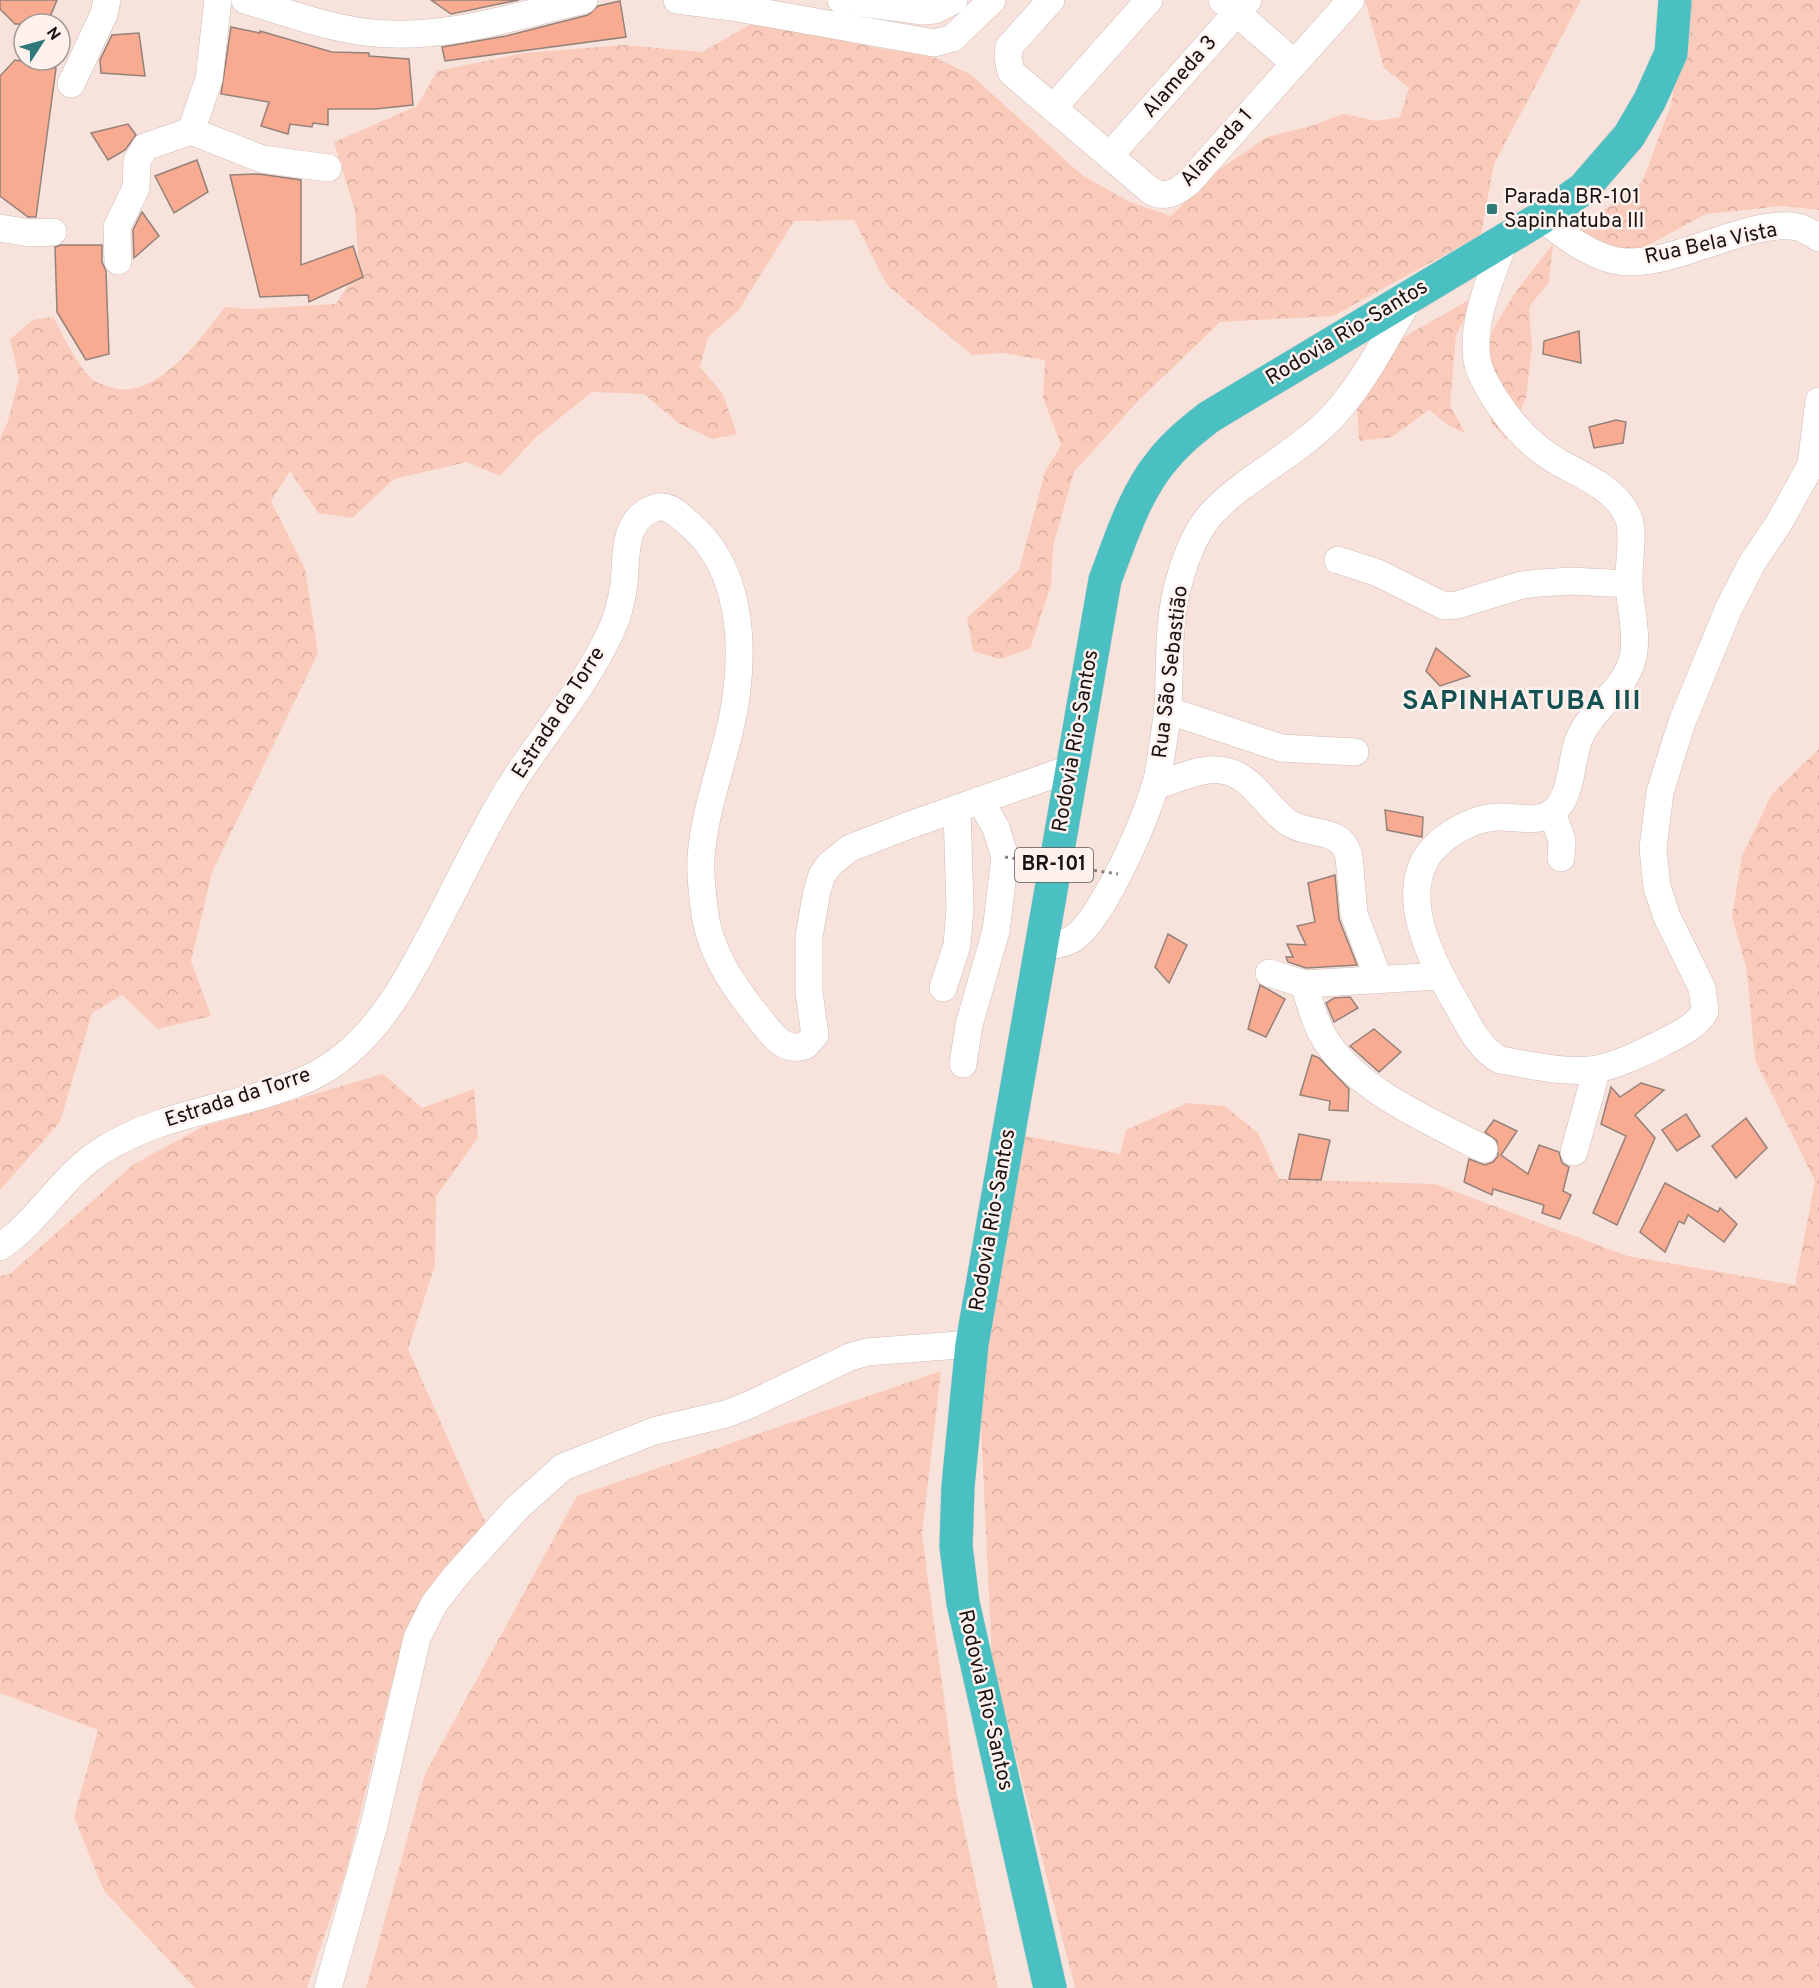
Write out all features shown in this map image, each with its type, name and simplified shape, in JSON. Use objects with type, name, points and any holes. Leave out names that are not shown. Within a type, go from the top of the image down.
[{"type":"highway","name":"Rodovia Rio-Santos","points":[[1050,1988],[963,1603],[956,1546],[958,1486],[972,1344],[1039,946],[1105,580],[1133,510],[1159,464],[1182,438],[1209,417],[1541,218],[1583,189],[1629,136],[1650,100],[1671,53],[1675,0]]},
{"type":"street","points":[[71,84],[104,14],[107,0]]},
{"type":"street","points":[[191,131],[209,79],[218,0]]},
{"type":"street","points":[[245,0],[320,24],[365,32],[410,34],[462,29],[584,0]]},
{"type":"street","points":[[677,0],[732,7],[934,43],[953,38],[992,0]]},
{"type":"street","points":[[841,0],[923,11],[935,10],[954,0]]},
{"type":"street","name":"Alameda 1","points":[[1051,0],[1009,47],[1008,58],[1011,72],[1112,154],[1158,195],[1178,192],[1351,0]]},
{"type":"street","points":[[1053,108],[1149,0]]},
{"type":"street","points":[[1236,4],[1293,62]]},
{"type":"street","name":"Alameda 3","points":[[1112,154],[1236,4]]},
{"type":"street","points":[[118,261],[117,227],[136,188],[139,153],[145,147],[191,131],[262,159],[328,168]]},
{"type":"street","name":"Rua Bela Vista","points":[[1541,218],[1590,251],[1614,260],[1634,261],[1661,256],[1770,227],[1799,227],[1819,238]]},
{"type":"street","points":[[0,228],[30,233],[53,232]]},
{"type":"street","points":[[1505,239],[1482,305],[1477,331],[1477,361],[1490,391],[1510,421],[1534,446],[1588,478],[1612,495],[1625,510],[1631,530],[1629,584],[1634,656],[1623,679],[1596,711],[1579,740],[1566,792],[1561,804],[1552,813],[1536,818],[1490,818],[1461,827],[1441,840],[1424,862],[1418,886],[1418,918],[1439,976],[1477,1038],[1491,1055],[1500,1060],[1565,1070],[1597,1069],[1639,1055],[1691,1026],[1702,1017],[1707,1004],[1702,988],[1667,917],[1657,886],[1653,848],[1660,792],[1682,722],[1728,610],[1752,563],[1809,471],[1814,453],[1819,401]]},
{"type":"street","name":"Rua São Sebastião","points":[[1039,946],[1055,945],[1072,940],[1084,930],[1106,901],[1155,786],[1167,710],[1176,594],[1191,545],[1214,512],[1286,458],[1326,423],[1353,391],[1413,293]]},
{"type":"street","name":"Estrada da Torre","points":[[0,1247],[24,1229],[74,1173],[103,1150],[137,1133],[197,1111],[250,1098],[310,1078],[341,1059],[368,1034],[402,987],[507,791],[583,685],[621,602],[629,534],[639,518],[652,509],[669,508],[696,529],[716,556],[733,593],[740,642],[734,708],[709,809],[701,858],[704,911],[711,945],[730,978],[775,1037],[789,1047],[797,1049],[805,1046],[815,1035],[809,992],[809,936],[817,891],[822,875],[830,864],[850,848],[1072,768]]},
{"type":"street","points":[[1338,560],[1378,573],[1444,606],[1540,583],[1570,581],[1629,584]]},
{"type":"street","points":[[1167,710],[1281,748],[1355,752]]},
{"type":"street","points":[[1155,786],[1191,774],[1225,770],[1240,777],[1290,823],[1340,839],[1350,856],[1354,914],[1379,980]]},
{"type":"street","points":[[963,1064],[969,1025],[996,931],[1005,857],[996,828],[969,804]]},
{"type":"street","points":[[943,988],[957,945],[969,804]]},
{"type":"street","points":[[1552,813],[1562,840],[1561,858]]},
{"type":"street","points":[[1269,973],[1304,984],[1439,976]]},
{"type":"street","points":[[1304,984],[1322,1034],[1334,1050],[1366,1082],[1395,1102],[1484,1149]]},
{"type":"street","points":[[1574,1152],[1597,1069]]},
{"type":"street","points":[[328,1988],[374,1825],[417,1638],[434,1604],[517,1508],[551,1477],[577,1459],[654,1431],[726,1414],[749,1406],[850,1357],[867,1352],[972,1344]]},
{"type":"path","points":[[1005,857],[1118,874]]},
{"type":"green space","points":[[1365,0],[1581,0],[1494,164],[1481,235],[1333,316],[1220,322],[1137,402],[1074,472],[1053,546],[1051,585],[1030,649],[1000,659],[973,651],[967,618],[1019,570],[1045,472],[1061,445],[1043,398],[1045,360],[1002,353],[972,355],[887,285],[854,220],[794,221],[738,311],[708,337],[700,367],[723,394],[737,434],[712,439],[678,423],[644,394],[592,392],[534,439],[500,476],[467,462],[394,479],[352,518],[318,513],[290,471],[271,501],[305,569],[318,653],[212,872],[191,961],[211,1016],[158,1029],[122,995],[92,1013],[60,1122],[0,1190],[0,438],[8,421],[19,378],[10,339],[33,320],[53,317],[76,358],[93,380],[110,387],[127,389],[144,386],[175,365],[225,307],[248,309],[336,304],[359,268],[355,211],[334,142],[417,106],[437,71],[524,53],[625,45],[702,52],[755,22],[882,49],[924,53],[970,74],[1082,175],[1130,202],[1171,216],[1214,173],[1267,137],[1311,126],[1343,114],[1377,121],[1400,117],[1409,88],[1384,68]]},
{"type":"green space","points":[[1684,0],[1819,0],[1819,210],[1783,206],[1706,214],[1624,258],[1576,231],[1642,182],[1671,105],[1684,21]]},
{"type":"green space","points":[[1553,244],[1549,282],[1529,307],[1532,349],[1526,398],[1507,440],[1491,422],[1483,379],[1492,331],[1514,294]]},
{"type":"green space","points":[[1476,296],[1456,336],[1450,405],[1465,433],[1448,425],[1429,410],[1392,437],[1359,441],[1357,405],[1397,341]]},
{"type":"green space","points":[[1819,749],[1819,1988],[1075,1988],[992,1662],[980,1403],[1005,1214],[1020,1135],[1120,1154],[1126,1130],[1187,1103],[1225,1106],[1258,1133],[1279,1179],[1435,1184],[1628,1256],[1795,1285],[1815,1181],[1755,1060],[1747,971],[1732,916],[1742,856],[1772,794]]},
{"type":"green space","points":[[383,1074],[422,1108],[474,1089],[478,1138],[436,1196],[435,1265],[408,1349],[486,1524],[411,1633],[392,1682],[346,1871],[307,1988],[195,1988],[104,1891],[74,1817],[98,1730],[0,1693],[0,1276],[10,1274],[134,1164],[202,1127]]},
{"type":"green space","points":[[941,1371],[922,1534],[957,1795],[998,1988],[366,1988],[425,1774],[577,1496]]},
{"type":"building","points":[[0,0],[57,0],[52,12],[12,12],[12,21],[0,9]]},
{"type":"building","points":[[431,0],[519,0],[451,14]]},
{"type":"building","points":[[620,1],[626,37],[445,61],[442,47],[506,36],[588,15],[598,6]]},
{"type":"building","points":[[231,27],[260,33],[260,31],[332,52],[369,53],[369,56],[409,59],[413,105],[375,109],[328,109],[328,125],[313,123],[312,127],[290,124],[288,134],[261,126],[269,102],[221,94]]},
{"type":"building","points":[[139,33],[145,76],[101,73],[100,60],[112,35]]},
{"type":"building","points":[[12,63],[12,72],[55,72],[36,217],[28,217],[0,196],[0,76]]},
{"type":"building","points":[[128,124],[136,135],[125,150],[108,160],[91,133]]},
{"type":"building","points":[[197,160],[208,192],[174,213],[155,176]]},
{"type":"building","points":[[259,174],[301,180],[301,265],[353,246],[363,277],[309,302],[308,295],[260,297],[230,175]]},
{"type":"building","points":[[142,212],[159,236],[134,258],[133,230]]},
{"type":"building","points":[[102,245],[102,262],[106,271],[109,354],[86,360],[57,312],[55,247]]},
{"type":"building","points":[[1579,331],[1581,363],[1543,354],[1544,341]]},
{"type":"building","points":[[1616,420],[1626,422],[1623,443],[1594,448],[1589,427]]},
{"type":"building","points":[[1436,648],[1470,676],[1440,686],[1426,671]]},
{"type":"building","points":[[1385,810],[1423,817],[1422,837],[1387,830]]},
{"type":"building","points":[[1335,875],[1339,919],[1357,965],[1306,968],[1288,962],[1286,957],[1293,957],[1287,944],[1306,945],[1297,926],[1315,922],[1308,883]]},
{"type":"building","points":[[1168,934],[1187,945],[1169,983],[1155,967]]},
{"type":"building","points":[[1260,985],[1285,999],[1266,1037],[1248,1029]]},
{"type":"building","points":[[1350,997],[1358,1008],[1334,1022],[1326,1003],[1334,998]]},
{"type":"building","points":[[1374,1029],[1401,1052],[1379,1072],[1350,1046]]},
{"type":"building","points":[[1312,1055],[1319,1058],[1349,1089],[1348,1111],[1329,1110],[1330,1101],[1300,1095]]},
{"type":"building","points":[[1641,1083],[1664,1090],[1635,1115],[1655,1138],[1617,1225],[1593,1213],[1626,1136],[1601,1124],[1611,1087],[1620,1097]]},
{"type":"building","points":[[1686,1114],[1700,1136],[1677,1151],[1662,1130]]},
{"type":"building","points":[[1746,1118],[1767,1148],[1736,1178],[1712,1146]]},
{"type":"building","points":[[1494,1120],[1517,1131],[1501,1155],[1528,1174],[1539,1145],[1559,1152],[1562,1163],[1569,1167],[1563,1191],[1571,1195],[1560,1219],[1542,1213],[1544,1205],[1493,1189],[1492,1195],[1464,1182],[1469,1159],[1485,1165],[1493,1162],[1498,1156],[1497,1141],[1485,1132]]},
{"type":"building","points":[[1299,1134],[1330,1140],[1321,1180],[1289,1179]]},
{"type":"building","points":[[1665,1183],[1718,1212],[1720,1208],[1737,1224],[1724,1242],[1688,1215],[1684,1224],[1679,1221],[1665,1252],[1640,1232]]},
{"type":"place","name":"Parada BR-101 Sapinhatuba III","points":[[1492,209]]},
{"type":"district","name":"SAPINHATUBA III","points":[[1522,702]]}]
